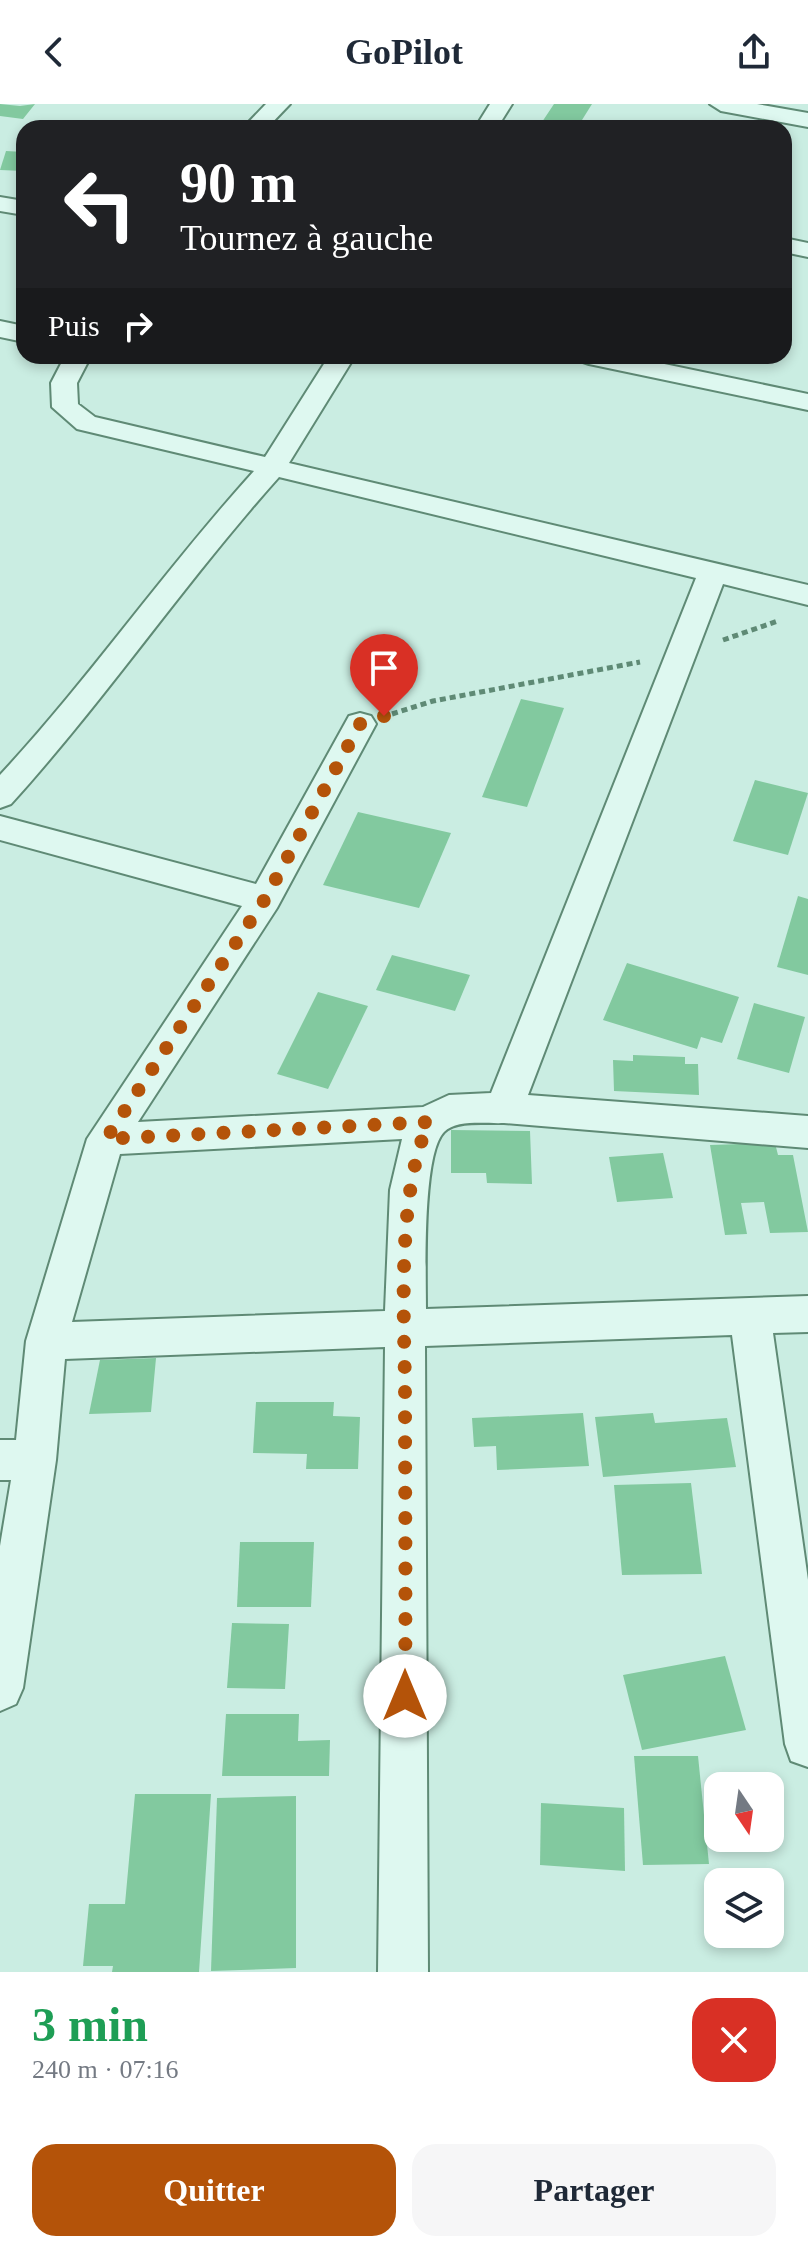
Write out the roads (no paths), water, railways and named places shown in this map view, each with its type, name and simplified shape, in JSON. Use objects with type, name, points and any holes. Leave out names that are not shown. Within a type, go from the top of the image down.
[{"type":"street","points":[[262,120],[279,104]]},
{"type":"street","points":[[726,104],[808,120]]},
{"type":"street","points":[[74,364],[64,383],[65,407],[86,423],[808,595]]},
{"type":"street","points":[[0,796],[63,727],[225,520],[272,468],[337,364]]},
{"type":"street","points":[[627,364],[808,402]]},
{"type":"street","points":[[504,1108],[713,572]]},
{"type":"street","points":[[0,1688],[18,1460],[46,1341],[106,1139],[265,899],[360,724]]},
{"type":"street","points":[[0,828],[265,899]]},
{"type":"street","points":[[106,1139],[429,1122],[449,1110],[504,1108],[808,1132]]},
{"type":"street","points":[[403,1972],[405,1328],[409,1190],[417,1148],[429,1122]]},
{"type":"street","points":[[46,1341],[808,1314]]},
{"type":"street","points":[[750,1315],[808,1744]]}]
